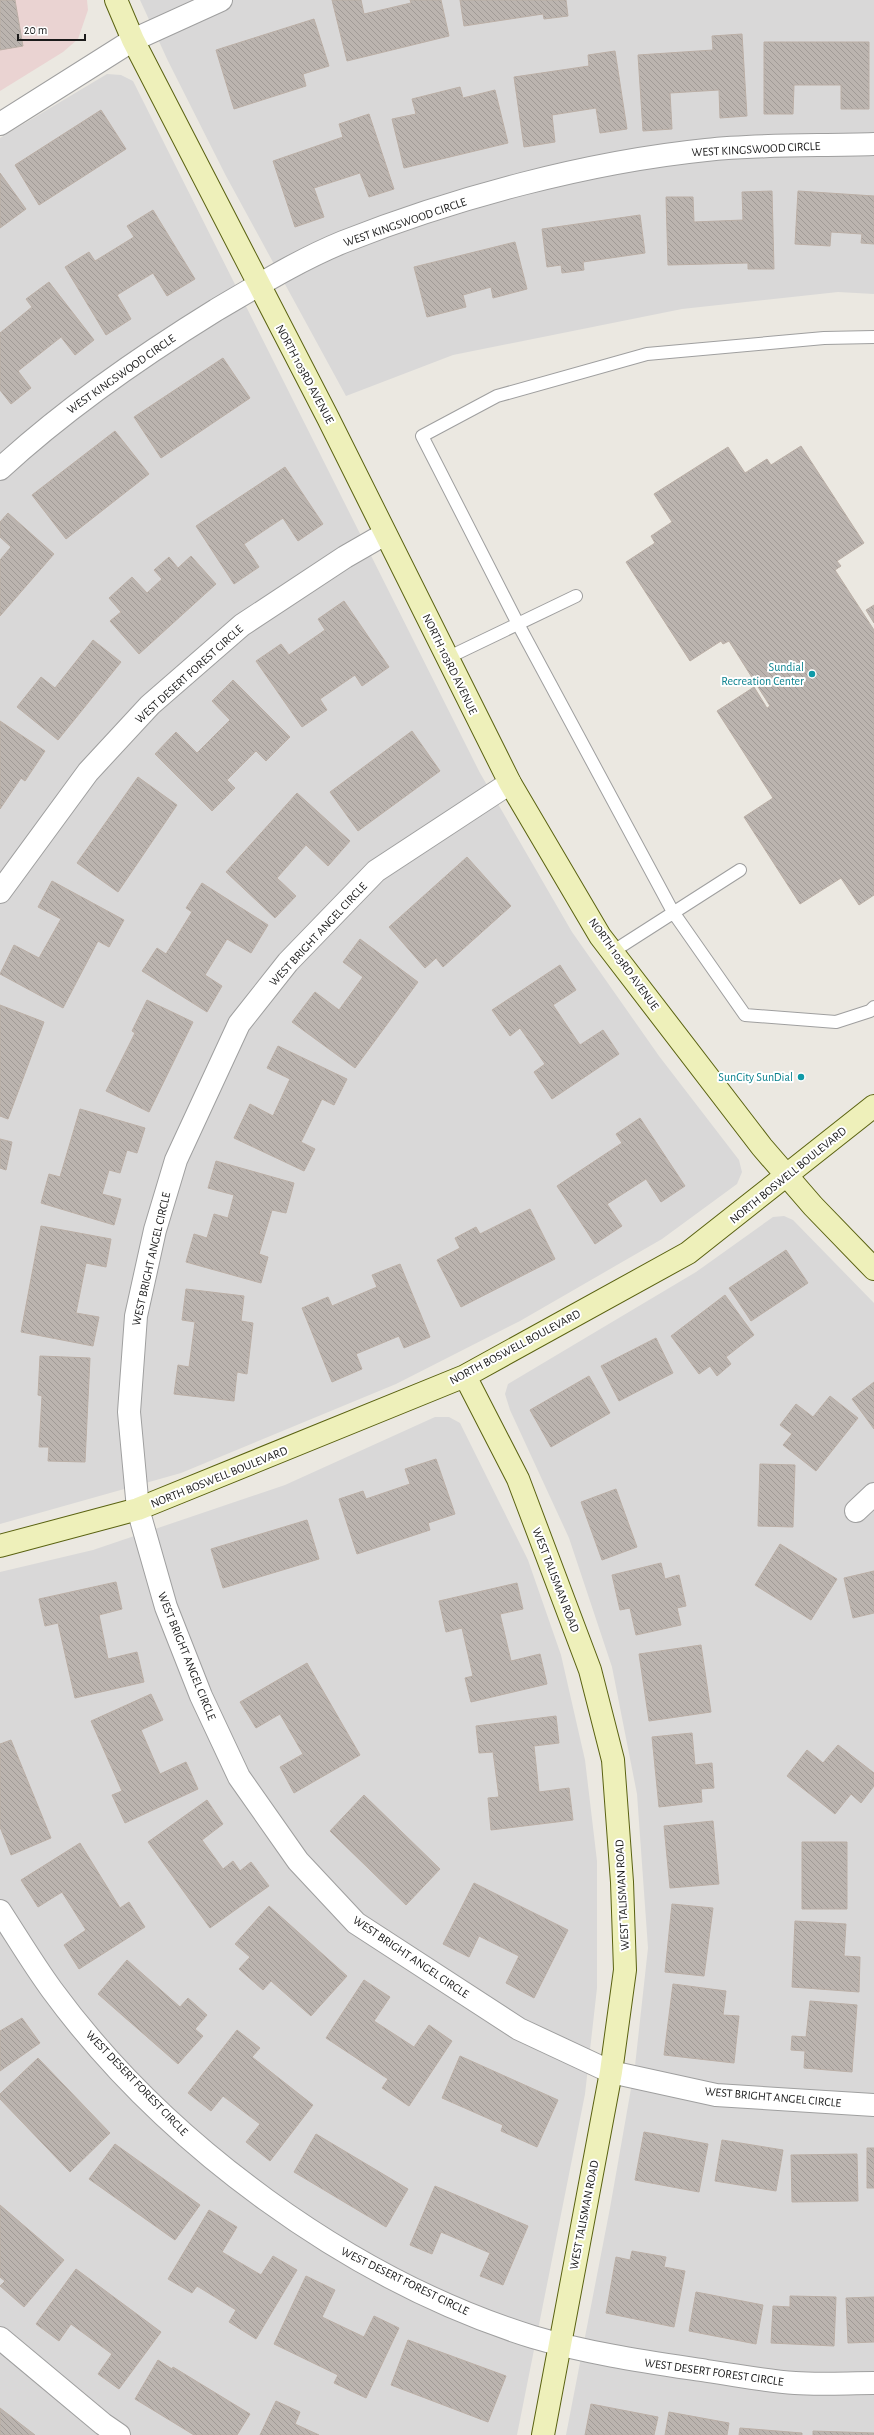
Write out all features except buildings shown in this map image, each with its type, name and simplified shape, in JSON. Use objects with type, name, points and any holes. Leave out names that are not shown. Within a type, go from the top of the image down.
[{"type":"street","name":"NORTH 103RD AVENUE","points":[[116,0],[133,40],[258,285],[328,418],[510,784],[600,936],[762,1147],[874,1269]]},
{"type":"street","points":[[0,124],[133,40],[220,0]]},
{"type":"street","name":"WEST KINGSWOOD CIRCLE","points":[[0,470],[36,436],[147,353],[258,285],[342,243],[465,200],[598,166],[707,149],[874,144]]},
{"type":"street","name":"WEST DESERT FOREST CIRCLE","points":[[0,892],[88,772],[150,705],[242,625],[345,557],[385,534]]},
{"type":"street","name":"WEST BRIGHT ANGEL CIRCLE","points":[[510,784],[376,871],[288,962],[239,1024],[176,1160],[155,1230],[136,1316],[129,1412],[138,1509],[166,1607],[201,1696],[240,1777],[298,1861],[356,1923],[519,2029],[611,2072],[716,2095],[874,2105]]},
{"type":"street","name":"NORTH BOSWELL BOULEVARD","points":[[0,1546],[138,1509],[465,1376],[688,1253],[874,1106]]},
{"type":"street","name":"WEST TALISMAN ROAD","points":[[465,1376],[518,1479],[590,1670],[613,1760],[622,1882],[625,1970],[611,2072],[543,2435]]},
{"type":"street","points":[[856,1511],[874,1494]]},
{"type":"street","name":"WEST DESERT FOREST CIRCLE","points":[[0,1911],[52,1990],[101,2050],[173,2124],[264,2199],[350,2255],[450,2305],[532,2336],[608,2357],[795,2383],[874,2383]]},
{"type":"street","points":[[0,2338],[103,2424],[119,2435]]},
{"type":"lane","points":[[874,337],[824,338],[647,354],[497,396],[422,436],[518,624],[673,912],[745,1015],[836,1022],[870,1011],[874,1007]]},
{"type":"lane","points":[[448,658],[576,596]]},
{"type":"lane","points":[[612,952],[740,870]]},
{"type":"shaded area","points":[[0,0],[87,0],[88,10],[78,39],[63,52],[0,91]]},
{"type":"shaded area","points":[[140,0],[874,0],[874,294],[838,292],[682,309],[453,355],[346,396],[226,176],[168,61]]},
{"type":"shaded area","points":[[107,74],[121,75],[133,81],[480,773],[572,932],[659,1056],[739,1160],[742,1172],[737,1184],[662,1239],[520,1321],[396,1384],[181,1473],[0,1524],[0,138]]},
{"type":"shaded area","points":[[784,1216],[793,1220],[874,1303],[874,2435],[566,2435],[610,2208],[635,2066],[648,1948],[637,1794],[612,1667],[569,1538],[510,1410],[505,1394],[508,1384],[696,1272],[773,1217]]},
{"type":"shaded area","points":[[435,1417],[449,1417],[460,1423],[528,1560],[561,1655],[585,1760],[597,1861],[597,1988],[585,2094],[517,2435],[0,2435],[0,1572],[93,1550],[285,1485]]},
{"type":"place","name":"Sundial Recreation Center","points":[[812,674]]},
{"type":"place","name":"SunCity SunDial","points":[[801,1077]]}]
